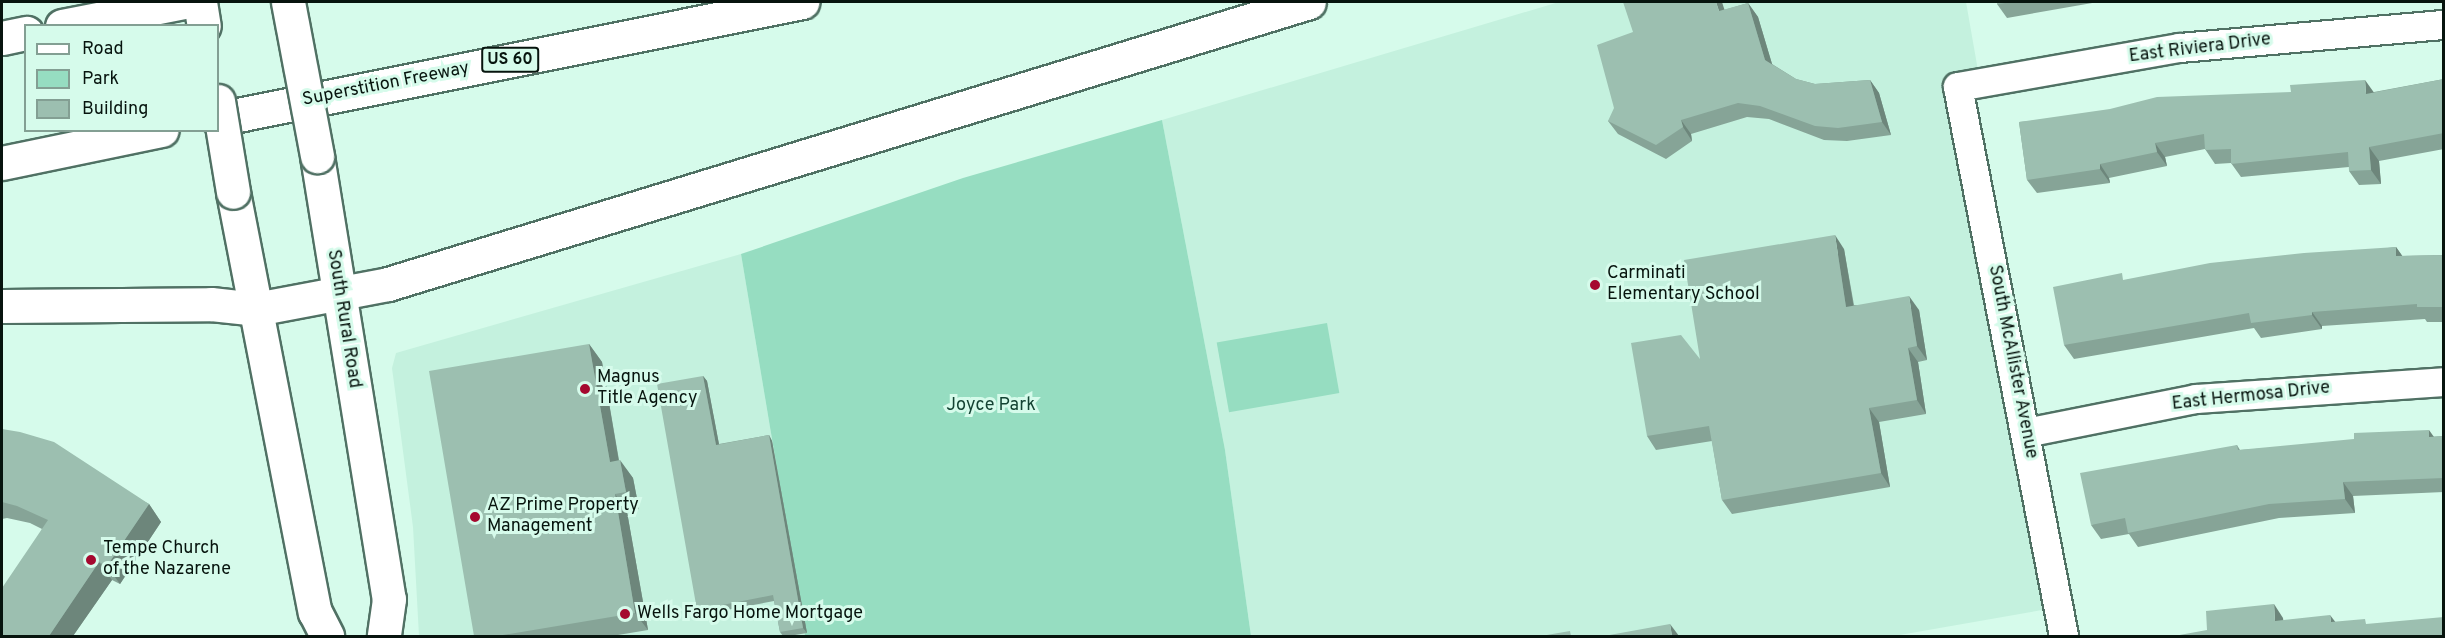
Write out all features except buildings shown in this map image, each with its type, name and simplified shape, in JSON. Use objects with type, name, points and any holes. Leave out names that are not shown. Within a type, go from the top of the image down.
[{"type":"main road","points":[[72,24],[184,2]]},
{"type":"main road","points":[[200,2],[204,24]]},
{"type":"main road","name":"South Rural Road","points":[[288,2],[321,178],[338,293],[390,598],[384,636]]},
{"type":"main road","name":"Superstition Freeway","points":[[219,119],[802,2]]},
{"type":"main road","points":[[2,306],[211,304],[256,309],[388,284],[1309,2]]},
{"type":"main road","points":[[2,38],[24,33]]},
{"type":"main road","points":[[219,107],[233,192],[315,612],[327,636]]},
{"type":"main road","points":[[2,163],[152,132]]},
{"type":"street","name":"East Riviera Drive","points":[[1958,87],[2180,48],[2444,25]]},
{"type":"street","name":"South McAllister Avenue","points":[[1958,87],[2064,636]]},
{"type":"street","name":"East Hermosa Drive","points":[[2026,433],[2196,399],[2444,382]]},
{"type":"shaded area","name":"Carminati Elementary School","points":[[1559,2],[1966,2],[1980,82],[1958,87],[2059,607],[1894,636],[1251,636],[1225,450],[1162,120]]},
{"type":"shaded area","points":[[741,254],[805,636],[419,636],[413,527],[392,368],[396,353]]},
{"type":"green space","name":"Joyce Park","points":[[1162,120],[1225,450],[1251,636],[805,636],[741,254],[963,178]]},
{"type":"green space","points":[[1327,323],[1339,393],[1229,412],[1217,342]]},
{"type":"place","name":"Carminati Elementary School","points":[[1595,285]]},
{"type":"place","name":"Magnus Title Agency","points":[[585,389]]},
{"type":"place","name":"AZ Prime Property Management","points":[[475,517]]},
{"type":"place","name":"Tempe Church of the Nazarene","points":[[91,560]]},
{"type":"place","name":"Wells Fargo Home Mortgage","points":[[625,614]]}]
